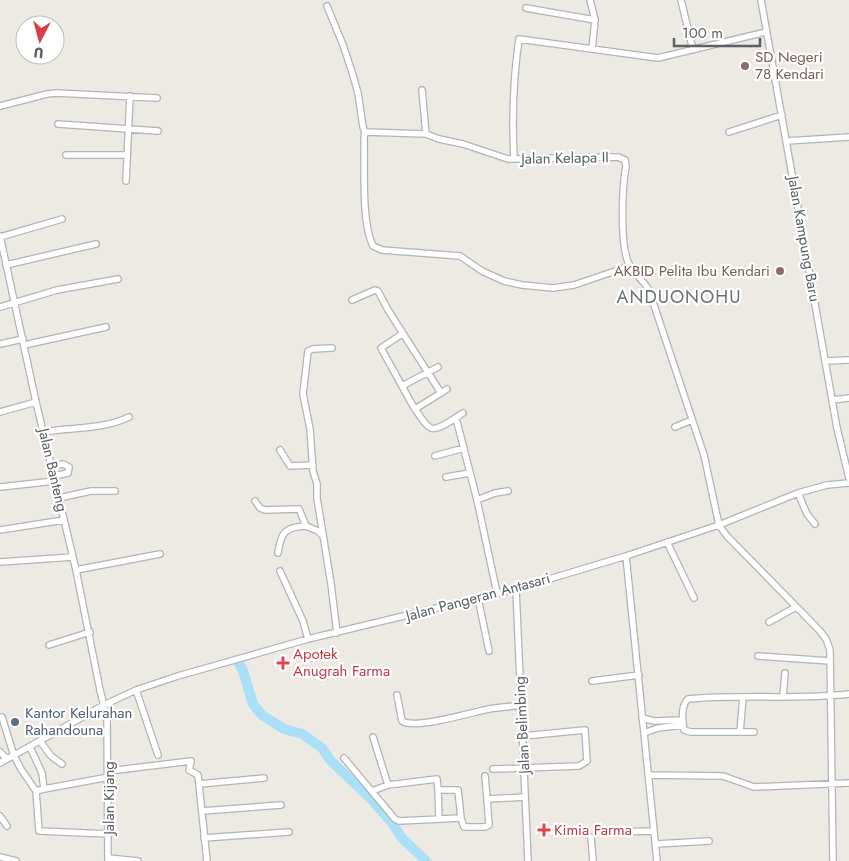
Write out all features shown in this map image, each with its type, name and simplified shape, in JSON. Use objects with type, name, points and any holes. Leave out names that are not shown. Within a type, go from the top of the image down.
[{"type":"street","points":[[590,0],[595,20],[592,49]]},
{"type":"street","points":[[681,0],[693,50]]},
{"type":"street","name":"Jalan Kampung Baru","points":[[761,0],[787,141],[802,238],[832,400],[849,478]]},
{"type":"street","points":[[327,6],[352,72],[365,132],[367,220],[370,238],[375,248],[460,256],[482,271],[504,281],[553,288],[574,285],[630,266]]},
{"type":"street","points":[[526,8],[595,20]]},
{"type":"street","points":[[514,159],[512,123],[513,86],[519,39],[658,58],[766,32]]},
{"type":"street","points":[[422,90],[426,134]]},
{"type":"street","points":[[0,106],[56,93],[157,98]]},
{"type":"street","points":[[126,181],[130,96]]},
{"type":"street","points":[[729,132],[782,115]]},
{"type":"street","points":[[58,124],[158,131]]},
{"type":"street","name":"Jalan Kelapa II","points":[[365,132],[426,134],[463,144],[504,159],[618,157],[625,160],[623,191],[626,255],[630,266],[641,277],[649,290],[704,455],[719,525]]},
{"type":"street","points":[[787,141],[849,137]]},
{"type":"street","points":[[66,155],[127,155]]},
{"type":"street","points":[[0,236],[62,219]]},
{"type":"street","name":"Jalan Banteng","points":[[0,236],[36,402],[90,632],[104,705]]},
{"type":"street","points":[[6,265],[96,244]]},
{"type":"street","points":[[0,307],[57,290],[118,279]]},
{"type":"street","points":[[352,300],[376,290],[441,393]]},
{"type":"street","points":[[0,344],[23,342],[106,327]]},
{"type":"street","points":[[402,334],[380,348],[416,409],[430,428],[438,428],[463,413]]},
{"type":"street","points":[[332,348],[313,349],[307,352],[303,394],[310,429],[313,465],[337,633]]},
{"type":"street","points":[[826,361],[849,360]]},
{"type":"street","points":[[402,386],[438,367]]},
{"type":"street","points":[[416,409],[447,389]]},
{"type":"street","points":[[832,400],[849,398]]},
{"type":"street","points":[[0,412],[36,402]]},
{"type":"street","points":[[44,432],[66,428],[100,426],[119,422],[129,417]]},
{"type":"street","points":[[456,418],[477,500],[497,593]]},
{"type":"street","points":[[674,426],[692,420]]},
{"type":"street","points":[[435,456],[464,448]]},
{"type":"street","points":[[280,450],[290,466],[313,465]]},
{"type":"street","points":[[0,487],[55,479],[68,473],[69,467],[63,464],[52,466]]},
{"type":"street","points":[[446,477],[470,473]]},
{"type":"street","name":"Jalan Pangeran Antasari","points":[[0,763],[104,705],[136,690],[234,659],[308,639],[516,589],[626,556],[719,525],[798,493],[820,486],[849,483]]},
{"type":"street","points":[[59,498],[91,491],[115,491]]},
{"type":"street","points":[[477,500],[495,493],[508,491]]},
{"type":"street","points":[[798,493],[807,514],[815,524]]},
{"type":"street","points":[[255,501],[260,508],[265,510],[299,510],[306,526]]},
{"type":"street","points":[[0,530],[64,520]]},
{"type":"street","points":[[719,525],[727,536],[826,639],[829,645],[832,696],[833,861]]},
{"type":"street","points":[[278,553],[280,539],[284,533],[297,526],[306,526],[318,531],[323,536]]},
{"type":"street","points":[[667,542],[694,598]]},
{"type":"street","points":[[76,570],[160,554]]},
{"type":"street","points":[[626,556],[657,861]]},
{"type":"street","points":[[0,562],[72,557]]},
{"type":"street","points":[[280,571],[303,621],[308,639]]},
{"type":"street","name":"Jalan Belimbing","points":[[516,589],[528,861]]},
{"type":"street","points":[[478,598],[488,651]]},
{"type":"street","points":[[769,622],[796,607]]},
{"type":"street","points":[[49,645],[90,632]]},
{"type":"street","points":[[758,656],[830,661]]},
{"type":"street","points":[[783,696],[785,673]]},
{"type":"street","points":[[592,681],[639,675]]},
{"type":"street","points":[[136,690],[158,755]]},
{"type":"street","points":[[754,732],[691,732],[684,730],[684,703],[688,699],[849,694]]},
{"type":"street","points":[[397,696],[402,721],[409,724],[434,722],[490,709],[520,705]]},
{"type":"street","points":[[740,732],[743,697]]},
{"type":"street","name":"Jalan Kijang","points":[[104,705],[108,719],[108,860]]},
{"type":"street","points":[[2,716],[14,756],[36,791],[38,830],[40,832],[109,834]]},
{"type":"street","points":[[642,718],[683,722]]},
{"type":"street","points":[[644,733],[683,722]]},
{"type":"street","points":[[493,769],[579,766],[587,760],[585,730],[522,736]]},
{"type":"street","points":[[373,737],[388,785]]},
{"type":"street","points":[[40,741],[51,756],[62,764]]},
{"type":"street","points":[[30,747],[42,773],[44,789]]},
{"type":"street","points":[[0,752],[7,760]]},
{"type":"street","points":[[344,758],[358,777],[397,821],[461,818]]},
{"type":"street","points":[[36,791],[109,774],[190,761],[189,770],[198,775],[207,861]]},
{"type":"street","points":[[648,775],[723,776],[754,787],[849,783]]},
{"type":"street","points":[[438,790],[458,787],[462,826],[465,828],[488,826],[484,776]]},
{"type":"street","points":[[199,784],[264,778]]},
{"type":"street","points":[[372,791],[388,785],[435,779],[438,781],[439,820]]},
{"type":"street","points":[[486,799],[525,797]]},
{"type":"street","points":[[202,811],[281,805]]},
{"type":"street","points":[[0,816],[7,826]]},
{"type":"street","points":[[616,832],[654,831]]},
{"type":"street","points":[[204,838],[289,832]]},
{"type":"street","points":[[591,837],[593,861]]},
{"type":"street","points":[[656,844],[709,841]]},
{"type":"street","points":[[0,857],[16,861]]},
{"type":"street","points":[[108,860],[138,861]]},
{"type":"waterway","points":[[237,660],[243,671],[253,704],[262,715],[284,729],[302,734],[322,748],[331,761],[372,800],[393,824],[401,837],[426,861]]},
{"type":"place","name":"SD Negeri 78 Kendari","points":[[745,66]]},
{"type":"place","name":"AKBID Pelita Ibu Kendari","points":[[780,271]]},
{"type":"place","name":"Apotek Anugrah Farma","points":[[283,663]]},
{"type":"place","name":"Kantor Kelurahan Rahandouna","points":[[15,722]]},
{"type":"place","name":"Kimia Farma","points":[[544,830]]},
{"type":"district","name":"ANDUONOHU","points":[[679,297]]}]
